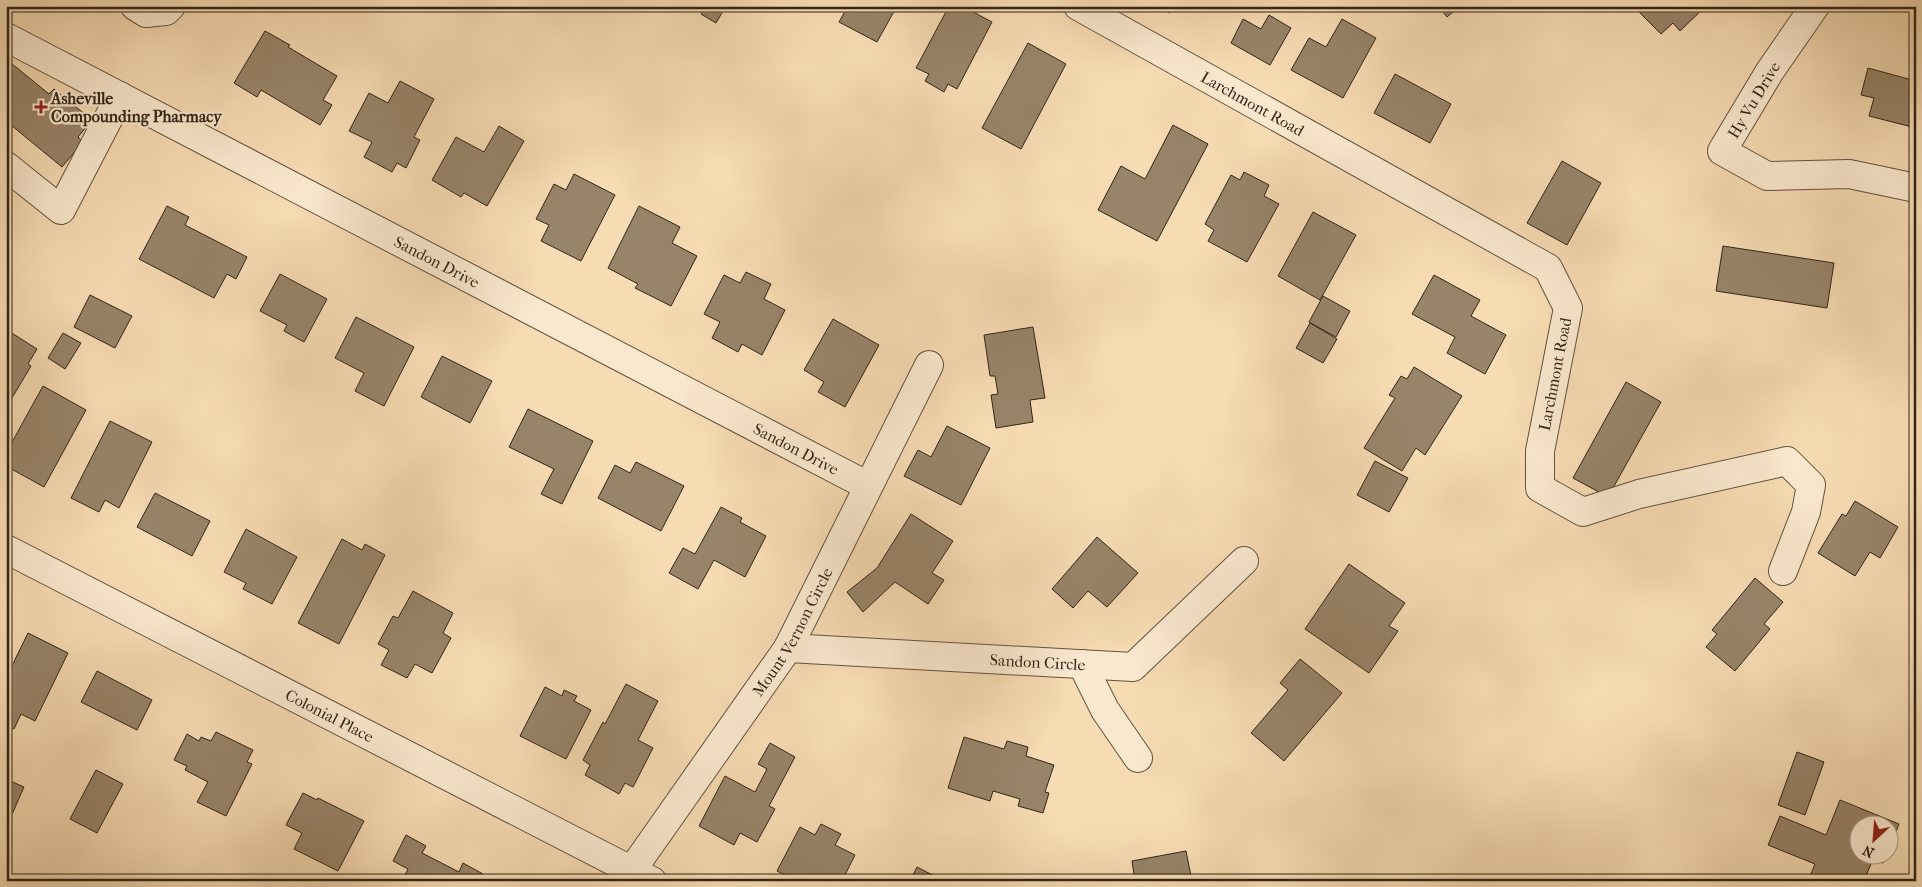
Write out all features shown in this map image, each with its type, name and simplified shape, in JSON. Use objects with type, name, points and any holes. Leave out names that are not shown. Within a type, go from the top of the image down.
[{"type":"street","points":[[135,6],[146,13],[166,11],[171,6]]},
{"type":"street","name":"Larchmont Road","points":[[1078,6],[1548,268],[1568,308],[1540,451],[1540,488],[1584,512],[1639,494],[1787,461],[1811,485],[1806,512],[1783,571]]},
{"type":"street","name":"Hy Vu Drive","points":[[1815,6],[1770,71],[1722,151],[1767,176],[1848,174],[1916,188]]},
{"type":"street","name":"Sandon Drive","points":[[6,37],[868,486]]},
{"type":"street","points":[[6,166],[61,210],[120,96]]},
{"type":"street","name":"Mount Vernon Circle","points":[[637,877],[788,648],[929,365]]},
{"type":"street","name":"Colonial Place","points":[[6,549],[637,877]]},
{"type":"street","name":"Sandon Circle","points":[[788,648],[1134,667],[1244,561]]},
{"type":"street","points":[[1082,664],[1105,710],[1138,758]]},
{"type":"building","points":[[706,6],[726,6],[716,23],[701,14]]},
{"type":"building","points":[[848,6],[897,6],[877,42],[839,22]]},
{"type":"building","points":[[949,6],[962,6],[992,22],[957,89],[948,84],[944,92],[925,81],[929,74],[916,68]]},
{"type":"building","points":[[1156,6],[1174,6],[1170,13]]},
{"type":"building","points":[[1438,6],[1460,6],[1447,17]]},
{"type":"building","points":[[1641,6],[1706,6],[1680,31],[1673,23],[1661,34],[1637,10]]},
{"type":"building","points":[[1269,15],[1291,28],[1270,65],[1231,43],[1243,19],[1261,29]]},
{"type":"building","points":[[1342,19],[1376,38],[1343,98],[1291,70],[1309,38],[1326,47]]},
{"type":"building","points":[[265,31],[337,76],[323,100],[332,105],[320,125],[261,90],[257,97],[234,83]]},
{"type":"building","points":[[1028,43],[1066,64],[1021,149],[982,128]]},
{"type":"building","name":"Asheville Compounding Pharmacy","points":[[6,59],[49,94],[54,89],[92,120],[78,137],[83,142],[62,167],[11,125],[6,125]]},
{"type":"building","points":[[1868,68],[1916,81],[1916,128],[1869,116],[1874,98],[1861,95]]},
{"type":"building","points":[[1395,74],[1451,104],[1430,143],[1374,113]]},
{"type":"building","points":[[400,81],[434,99],[414,137],[420,140],[406,168],[397,163],[392,172],[364,157],[372,142],[349,131],[369,93],[388,103]]},
{"type":"building","points":[[1173,125],[1208,144],[1157,241],[1098,210],[1121,166],[1145,179]]},
{"type":"building","points":[[499,126],[524,141],[487,206],[464,193],[461,197],[432,180],[456,137],[484,152]]},
{"type":"building","points":[[1562,161],[1601,183],[1567,245],[1527,223]]},
{"type":"building","points":[[1244,172],[1269,185],[1264,196],[1279,204],[1247,262],[1208,241],[1214,230],[1205,224],[1231,175],[1240,180]]},
{"type":"building","points":[[574,174],[615,195],[581,261],[541,241],[549,225],[536,219],[554,184],[566,190]]},
{"type":"building","points":[[167,206],[189,217],[185,225],[247,257],[236,279],[227,274],[214,298],[139,259]]},
{"type":"building","points":[[639,206],[680,227],[672,243],[697,256],[671,306],[635,288],[638,284],[608,268]]},
{"type":"building","points":[[1313,212],[1356,235],[1320,300],[1278,276]]},
{"type":"building","points":[[1723,246],[1834,263],[1827,308],[1716,291]]},
{"type":"building","points":[[746,272],[771,284],[764,299],[785,310],[762,355],[742,344],[738,352],[712,338],[720,322],[704,314],[724,275],[740,283]]},
{"type":"building","points":[[280,274],[327,299],[304,342],[284,331],[287,325],[260,311]]},
{"type":"building","points":[[1434,275],[1480,300],[1471,316],[1506,335],[1485,374],[1447,353],[1455,337],[1412,314]]},
{"type":"building","points":[[90,295],[132,316],[115,348],[74,327]]},
{"type":"building","points":[[1323,296],[1350,311],[1336,337],[1309,322]]},
{"type":"building","points":[[356,317],[414,347],[384,406],[355,391],[364,373],[335,358]]},
{"type":"building","points":[[833,319],[879,345],[845,407],[818,392],[824,382],[804,370]]},
{"type":"building","points":[[1310,323],[1337,339],[1323,363],[1296,348]]},
{"type":"building","points":[[1033,327],[1045,398],[1030,400],[1033,422],[996,428],[991,395],[998,394],[995,376],[990,376],[984,335]]},
{"type":"building","points":[[7,330],[37,349],[28,364],[31,366],[6,408]]},
{"type":"building","points":[[63,333],[81,343],[65,369],[48,358]]},
{"type":"building","points":[[442,356],[492,381],[470,423],[421,397]]},
{"type":"building","points":[[1414,367],[1462,396],[1425,455],[1416,448],[1402,471],[1364,448],[1395,398],[1389,395],[1401,376],[1407,379]]},
{"type":"building","points":[[1626,382],[1661,402],[1608,497],[1573,478]]},
{"type":"building","points":[[43,386],[86,410],[44,487],[6,466],[6,453]]},
{"type":"building","points":[[528,409],[593,441],[562,504],[541,494],[554,469],[509,447]]},
{"type":"building","points":[[110,421],[152,442],[119,508],[105,500],[99,512],[71,498]]},
{"type":"building","points":[[947,426],[990,448],[961,505],[904,476],[918,450],[931,457]]},
{"type":"building","points":[[1375,461],[1408,478],[1389,512],[1357,495]]},
{"type":"building","points":[[636,462],[684,486],[661,531],[598,498],[615,465],[630,473]]},
{"type":"building","points":[[155,493],[210,521],[192,556],[137,527]]},
{"type":"building","points":[[1855,501],[1898,527],[1880,558],[1870,552],[1855,576],[1818,553],[1842,514],[1846,516]]},
{"type":"building","points":[[721,507],[742,518],[740,522],[766,536],[745,577],[714,560],[698,589],[669,573],[683,548],[695,554]]},
{"type":"building","points":[[911,514],[953,541],[932,573],[944,580],[928,604],[895,582],[863,612],[847,592],[877,568]]},
{"type":"building","points":[[246,529],[297,557],[272,604],[243,589],[246,583],[224,572]]},
{"type":"building","points":[[1097,537],[1138,573],[1107,607],[1088,591],[1073,608],[1052,589]]},
{"type":"building","points":[[342,539],[362,550],[365,544],[385,555],[339,644],[298,623]]},
{"type":"building","points":[[1349,564],[1405,603],[1389,626],[1398,631],[1369,673],[1305,629]]},
{"type":"building","points":[[1755,578],[1783,602],[1764,624],[1770,629],[1735,671],[1706,647],[1717,634],[1712,630]]},
{"type":"building","points":[[413,591],[453,613],[443,633],[451,638],[432,673],[415,664],[407,678],[381,665],[389,650],[378,644],[393,616],[398,618]]},
{"type":"building","points":[[28,633],[68,653],[35,721],[21,714],[14,729],[6,725],[6,678]]},
{"type":"building","points":[[1300,659],[1342,693],[1284,761],[1251,733],[1288,690],[1280,683]]},
{"type":"building","points":[[97,671],[152,700],[137,730],[81,702]]},
{"type":"building","points":[[626,684],[658,701],[638,740],[653,748],[633,787],[625,783],[619,794],[585,775],[590,765],[583,760]]},
{"type":"building","points":[[545,687],[562,696],[564,690],[577,696],[574,701],[591,710],[566,759],[520,736]]},
{"type":"building","points":[[216,732],[253,750],[247,762],[252,764],[226,816],[197,802],[208,782],[185,770],[187,766],[174,760],[187,734],[199,741],[201,737],[211,741]]},
{"type":"building","points":[[964,737],[1004,749],[1007,741],[1028,747],[1026,756],[1054,765],[1045,792],[1049,793],[1043,813],[1018,806],[1020,799],[993,791],[990,801],[948,788]]},
{"type":"building","points":[[770,743],[795,757],[769,806],[775,809],[757,842],[740,833],[734,845],[699,826],[725,776],[755,792],[767,769],[758,764]]},
{"type":"building","points":[[1797,752],[1824,762],[1805,815],[1778,805]]},
{"type":"building","points":[[96,770],[123,784],[97,833],[70,819]]},
{"type":"building","points":[[6,779],[24,787],[10,819],[6,817]]},
{"type":"building","points":[[303,793],[317,800],[318,798],[364,821],[338,871],[294,849],[302,833],[286,825]]},
{"type":"building","points":[[1840,800],[1874,814],[1850,814],[1850,864],[1871,864],[1864,881],[1808,881],[1815,864],[1768,845],[1780,816],[1826,835]]},
{"type":"building","points":[[821,824],[841,834],[835,845],[855,855],[842,881],[796,881],[777,871],[800,827],[815,835]]},
{"type":"building","points":[[406,835],[426,846],[422,853],[459,872],[463,863],[483,874],[480,881],[402,881],[408,869],[393,861]]},
{"type":"building","points":[[1186,851],[1192,881],[1135,881],[1132,861]]},
{"type":"building","points":[[917,867],[944,881],[910,881]]},
{"type":"place","name":"Asheville Compounding Pharmacy","points":[[41,107]]}]
